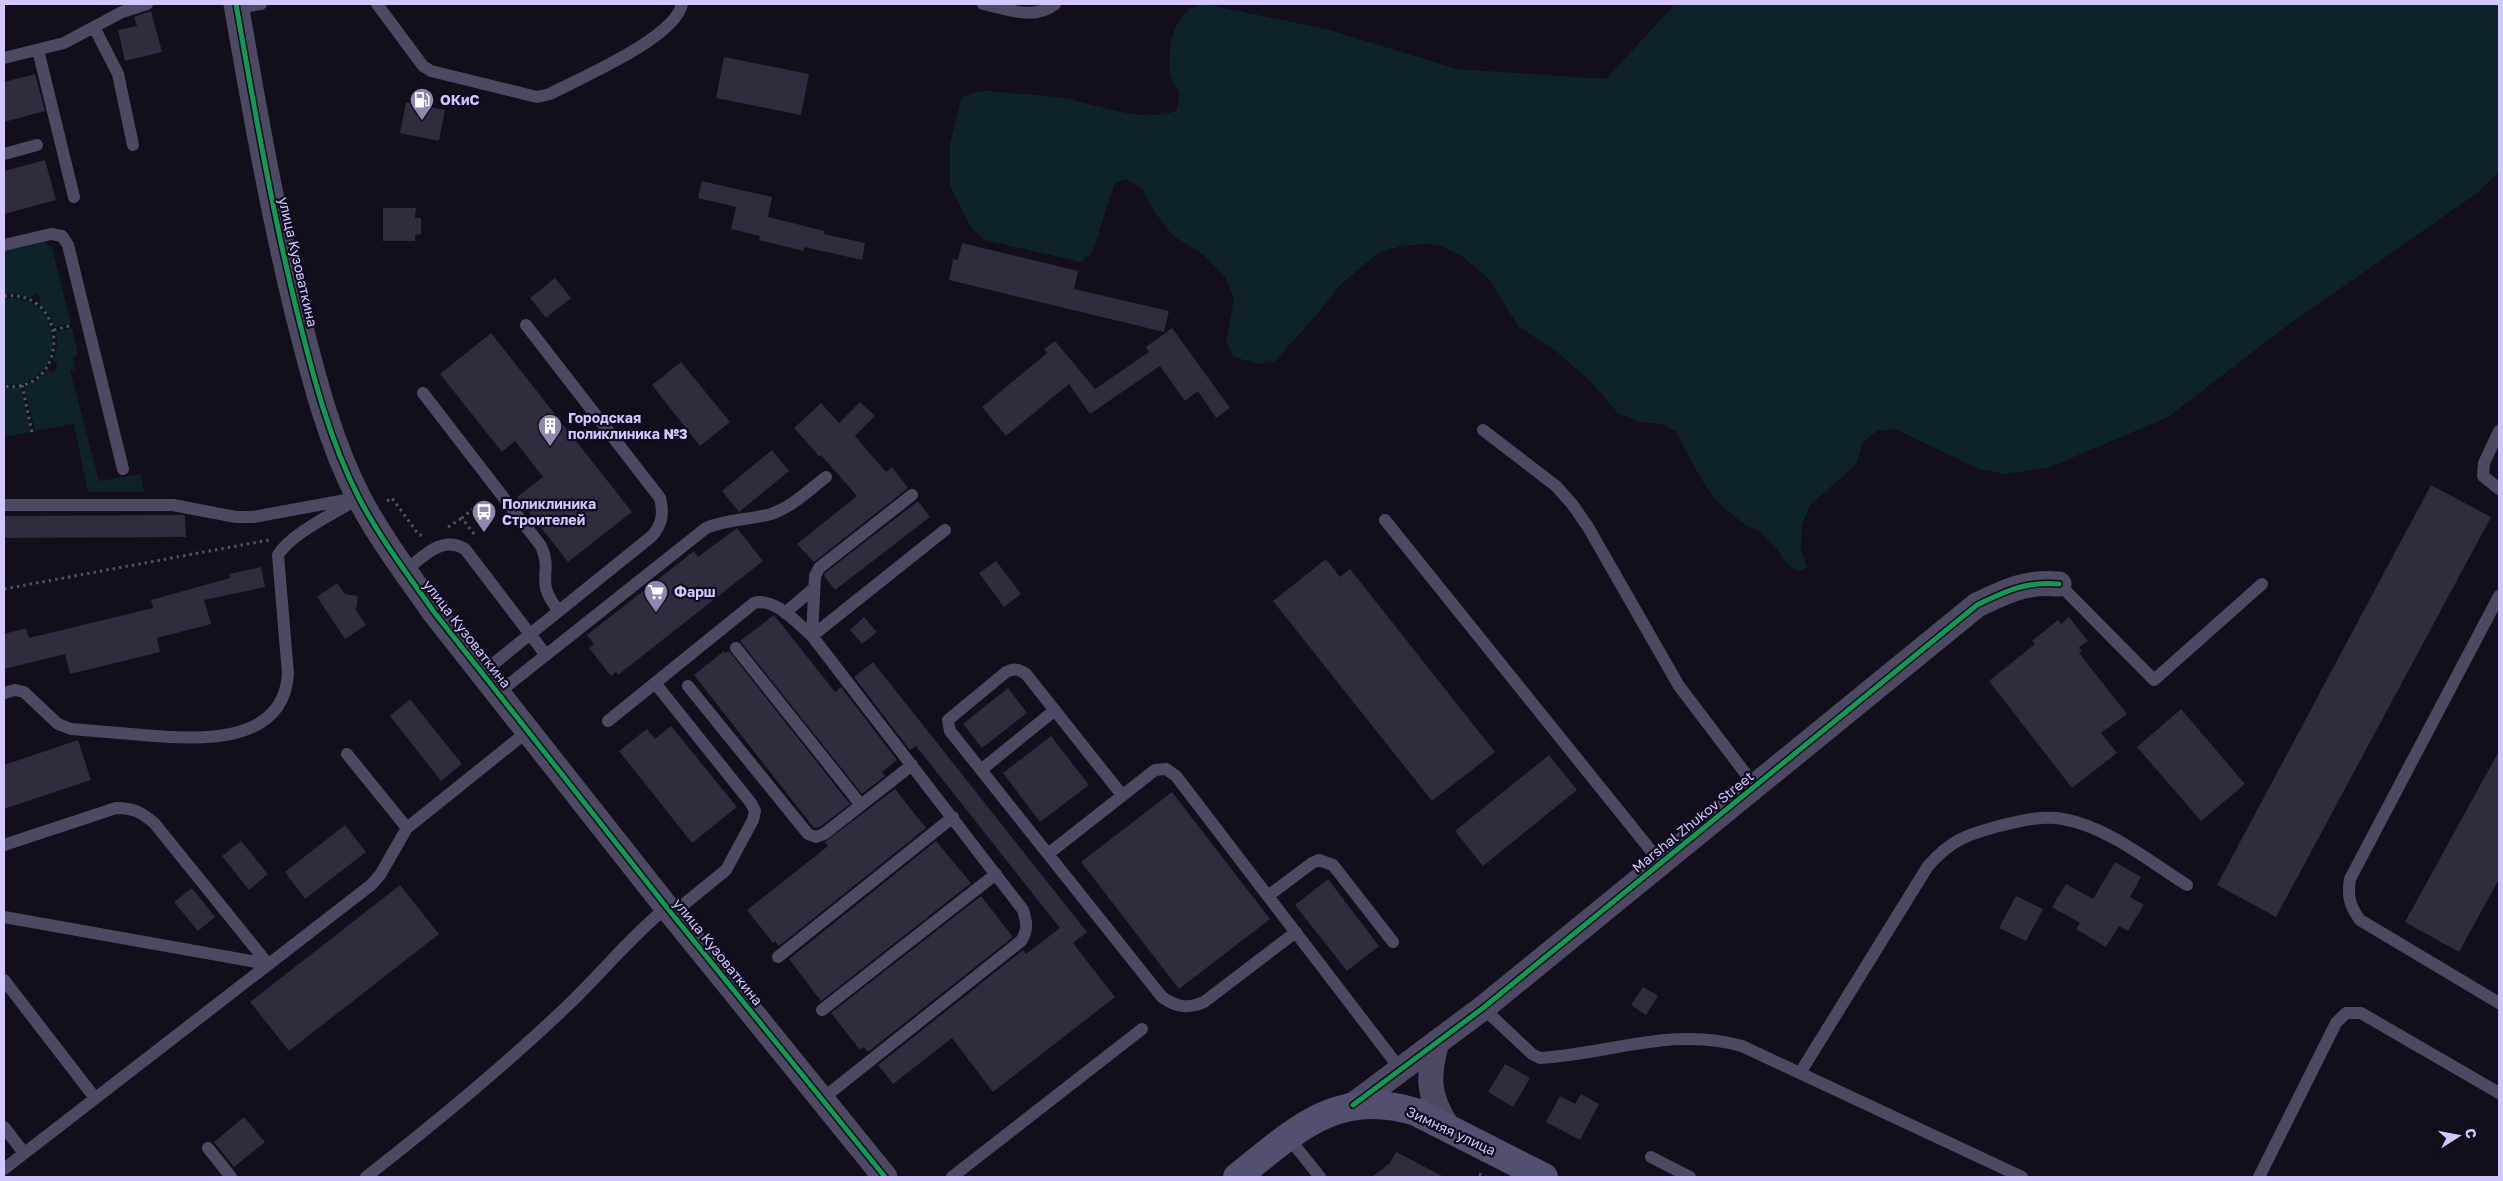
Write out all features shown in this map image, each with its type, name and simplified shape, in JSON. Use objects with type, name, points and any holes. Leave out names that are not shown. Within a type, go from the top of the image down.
[{"type":"main road","name":"Зимняя улица","points":[[1353,1105],[1400,1107],[1447,1126],[1544,1177]]},
{"type":"main road","name":"Marshal Zhukov Street","points":[[1237,1177],[1288,1138],[1320,1117],[1353,1105]]},
{"type":"street","name":"улица Кузоваткина","points":[[236,6],[286,264],[314,379],[337,451],[363,505],[405,570],[482,673],[669,910],[885,1177]]},
{"type":"street","name":"Marshal Zhukov Street","points":[[1353,1105],[1483,1008],[1977,605],[2009,590],[2038,582],[2059,584]]},
{"type":"street","points":[[1437,1042],[1430,1082],[1438,1110],[1447,1126]]},
{"type":"street","points":[[1401,1070],[1447,1126]]},
{"type":"lane","points":[[4,58],[64,43],[122,12],[147,4]]},
{"type":"lane","points":[[236,6],[261,4]]},
{"type":"lane","points":[[377,4],[423,66],[431,71],[537,97],[550,94],[651,41],[672,24],[682,4]]},
{"type":"lane","points":[[983,4],[1031,14],[1048,9],[1055,4]]},
{"type":"lane","points":[[94,27],[118,74],[133,145]]},
{"type":"lane","points":[[38,50],[74,197]]},
{"type":"lane","points":[[4,154],[37,145]]},
{"type":"lane","points":[[4,245],[51,234],[62,236],[68,245],[123,469]]},
{"type":"lane","points":[[482,673],[652,536],[660,526],[663,511],[660,498],[526,325]]},
{"type":"lane","points":[[423,393],[541,546],[546,556],[543,580],[545,590],[559,611]]},
{"type":"lane","points":[[1483,430],[1556,486],[1572,504],[1588,527],[1679,686],[1755,786]]},
{"type":"lane","points":[[2499,431],[2484,463],[2483,476],[2499,489]]},
{"type":"lane","points":[[498,693],[706,528],[720,522],[770,514],[786,508],[826,477]]},
{"type":"lane","points":[[812,636],[814,588],[819,568],[912,496]]},
{"type":"lane","points":[[4,505],[173,505],[236,516],[253,517],[363,505]]},
{"type":"lane","points":[[4,693],[15,690],[24,692],[58,724],[71,729],[194,739],[233,734],[256,725],[282,702],[287,690],[288,674],[278,559],[282,549],[303,533],[363,505]]},
{"type":"lane","points":[[1385,520],[1661,862]]},
{"type":"lane","points":[[812,636],[945,530]]},
{"type":"lane","points":[[405,570],[437,546],[456,544],[465,549],[546,655]]},
{"type":"lane","points":[[2059,584],[2154,680],[2262,584]]},
{"type":"lane","points":[[785,613],[814,588]]},
{"type":"lane","points":[[2499,596],[2350,879],[2347,894],[2351,908],[2360,920],[2499,1003]]},
{"type":"lane","points":[[608,721],[754,603],[767,602],[785,613],[812,636],[1023,910],[1027,922],[1026,933],[1021,941],[822,1099]]},
{"type":"lane","points":[[736,648],[861,805]]},
{"type":"lane","points":[[1122,795],[1026,674],[1020,670],[1012,669],[950,716],[947,724],[950,731],[1162,997],[1172,1004],[1182,1007],[1195,1006],[1204,1002],[1296,932]]},
{"type":"lane","points":[[366,1177],[505,1063],[604,971],[636,933],[726,870],[753,820],[754,811],[751,803],[655,683]]},
{"type":"lane","points":[[688,686],[808,834],[816,837],[824,834],[912,765]]},
{"type":"lane","points":[[981,770],[1055,710]]},
{"type":"lane","points":[[4,1169],[371,885],[380,875],[407,828],[528,731]]},
{"type":"lane","points":[[347,754],[407,828]]},
{"type":"lane","points":[[1048,854],[1155,770],[1166,769],[1176,776],[1401,1070]]},
{"type":"lane","points":[[4,845],[116,808],[131,808],[144,814],[155,824],[268,964]]},
{"type":"lane","points":[[778,957],[953,817]]},
{"type":"lane","points":[[1800,1073],[1928,866],[1941,851],[1966,835],[2029,819],[2063,819],[2107,835],[2188,885]]},
{"type":"lane","points":[[1268,896],[1312,863],[1326,861],[1333,865],[1394,942]]},
{"type":"lane","points":[[822,1010],[996,874]]},
{"type":"lane","points":[[4,917],[268,964]]},
{"type":"lane","points":[[4,980],[95,1098]]},
{"type":"lane","points":[[1483,1008],[1532,1054],[1540,1058],[1655,1040],[1707,1039],[1742,1046],[2022,1177]]},
{"type":"lane","points":[[2259,1177],[2336,1023],[2346,1013],[2361,1012],[2499,1093]]},
{"type":"lane","points":[[952,1177],[1142,1029]]},
{"type":"lane","points":[[4,1127],[24,1153]]},
{"type":"lane","points":[[1288,1138],[1320,1177]]},
{"type":"lane","points":[[208,1148],[231,1177]]},
{"type":"lane","points":[[1651,1157],[1690,1177]]},
{"type":"path","points":[[4,296],[24,298],[37,305],[48,316],[54,330],[55,346],[47,367],[36,378],[22,385],[4,386]]},
{"type":"path","points":[[22,385],[32,432]]},
{"type":"path","points":[[442,530],[462,518],[497,489]]},
{"type":"path","points":[[363,505],[392,498],[419,535],[427,535]]},
{"type":"path","points":[[462,518],[480,542]]},
{"type":"path","points":[[4,589],[303,533]]},
{"type":"path","points":[[1478,1173],[1486,1177]]},
{"type":"green space","points":[[1204,4],[1330,30],[1457,69],[1606,79],[1675,4],[2499,4],[2499,172],[2477,193],[2284,328],[2168,417],[2048,468],[2006,474],[1979,469],[1895,429],[1877,431],[1863,442],[1856,465],[1810,505],[1802,525],[1801,550],[1807,567],[1799,572],[1786,563],[1776,548],[1761,533],[1741,522],[1715,500],[1700,477],[1676,432],[1663,424],[1639,422],[1618,413],[1592,383],[1556,351],[1519,327],[1488,278],[1463,257],[1442,246],[1427,244],[1402,246],[1378,253],[1340,285],[1321,310],[1275,361],[1258,364],[1234,357],[1226,342],[1234,299],[1226,278],[1204,255],[1173,236],[1154,211],[1143,190],[1126,179],[1115,183],[1092,253],[1081,262],[985,240],[971,228],[950,186],[950,144],[961,99],[972,93],[989,91],[1063,98],[1134,114],[1162,114],[1176,111],[1179,91],[1171,77],[1170,71],[1172,40],[1179,21],[1185,13],[1194,7]]},
{"type":"green space","points":[[44,242],[52,247],[71,324],[55,327],[49,315],[39,304],[40,297],[37,294],[29,298],[16,294],[4,294],[4,251]]},
{"type":"green space","points":[[4,298],[26,300],[41,310],[50,325],[52,342],[49,359],[40,373],[25,383],[4,384]]},
{"type":"green space","points":[[72,328],[78,354],[73,358],[75,369],[70,370],[99,481],[140,474],[144,492],[88,492],[74,424],[35,431],[24,386],[37,380],[47,370],[51,372],[56,370],[57,364],[53,360],[57,346],[56,332]]},
{"type":"green space","points":[[21,387],[31,432],[4,437],[4,388]]},
{"type":"building","points":[[151,11],[162,52],[125,61],[118,30],[137,26],[134,17]]},
{"type":"building","points":[[724,57],[809,74],[801,115],[716,98]]},
{"type":"building","points":[[35,74],[45,111],[4,122],[4,82]]},
{"type":"building","name":"ОКиС","points":[[406,102],[445,110],[439,141],[400,133]]},
{"type":"building","points":[[45,160],[56,200],[4,214],[4,171]]},
{"type":"building","points":[[702,181],[772,197],[768,217],[825,231],[824,234],[865,243],[862,260],[804,247],[804,251],[759,240],[760,236],[731,229],[736,207],[698,198]]},
{"type":"building","points":[[383,208],[416,208],[415,218],[421,218],[421,234],[415,235],[415,241],[383,241]]},
{"type":"building","points":[[962,243],[1078,271],[1074,289],[1169,311],[1164,332],[949,280],[953,259],[958,260]]},
{"type":"building","points":[[555,278],[571,298],[546,318],[530,298]]},
{"type":"building","points":[[1172,328],[1230,408],[1216,418],[1198,391],[1185,401],[1160,366],[1090,414],[1069,384],[1006,436],[982,407],[1047,353],[1044,349],[1055,341],[1095,389],[1149,352],[1146,347]]},
{"type":"building","name":"Городская поликлиника №3","points":[[491,333],[632,512],[568,562],[517,497],[543,477],[515,441],[502,452],[440,374]]},
{"type":"building","points":[[681,362],[730,422],[700,446],[652,385]]},
{"type":"building","points":[[860,402],[875,416],[855,436],[886,472],[892,467],[908,488],[814,562],[797,544],[857,496],[794,428],[821,403],[839,423]]},
{"type":"building","points":[[772,450],[789,471],[739,512],[722,491]]},
{"type":"building","points":[[2431,485],[2491,517],[2276,917],[2217,885]]},
{"type":"building","points":[[918,501],[930,517],[835,590],[824,576],[825,573]]},
{"type":"building","points":[[183,515],[185,516],[186,537],[4,538],[4,516]]},
{"type":"building","name":"Фарш","points":[[737,528],[763,561],[618,675],[616,672],[611,676],[589,648],[594,644],[587,635],[694,551],[698,557]]},
{"type":"building","points":[[1326,559],[1340,577],[1350,569],[1495,752],[1432,801],[1273,601]]},
{"type":"building","points":[[996,561],[1021,594],[1004,607],[979,573]]},
{"type":"building","points":[[261,567],[265,587],[204,600],[211,624],[157,638],[160,652],[70,674],[65,654],[4,669],[4,634],[26,628],[29,638],[153,608],[151,600],[230,578],[229,574]]},
{"type":"building","points":[[337,583],[345,594],[358,596],[356,610],[366,625],[345,639],[317,597]]},
{"type":"building","points":[[774,615],[835,692],[841,687],[897,760],[882,772],[885,776],[862,794],[740,641]]},
{"type":"building","points":[[864,617],[877,632],[862,644],[850,630]]},
{"type":"building","points":[[2069,617],[2088,641],[2079,647],[2082,651],[2079,653],[2127,714],[2101,733],[2117,753],[2072,788],[1989,681],[2035,644],[2032,641],[2058,620],[2061,624]]},
{"type":"building","points":[[724,651],[725,653],[729,651],[850,804],[820,827],[814,828],[694,675]]},
{"type":"building","points":[[873,662],[1087,932],[1073,943],[1115,997],[993,1092],[952,1038],[893,1084],[878,1065],[1023,950],[1026,954],[1060,928],[916,746],[910,750],[854,677]]},
{"type":"building","points":[[1008,688],[1027,713],[982,748],[963,724]]},
{"type":"building","points":[[410,699],[462,764],[441,781],[390,716]]},
{"type":"building","points":[[2181,709],[2245,784],[2201,821],[2137,747]]},
{"type":"building","points":[[671,726],[737,807],[692,843],[619,751],[647,729],[655,739]]},
{"type":"building","points":[[1051,736],[1089,785],[1040,822],[1003,773]]},
{"type":"building","points":[[78,740],[91,780],[4,809],[4,765]]},
{"type":"building","points":[[2499,751],[2499,879],[2459,952],[2405,922]]},
{"type":"building","points":[[1549,755],[1577,790],[1483,866],[1455,831]]},
{"type":"building","points":[[895,789],[926,828],[779,946],[775,941],[773,943],[747,910],[828,846],[825,842]]},
{"type":"building","points":[[1172,792],[1270,919],[1179,989],[1081,862]]},
{"type":"building","points":[[345,825],[366,852],[305,899],[285,872]]},
{"type":"building","points":[[241,841],[268,874],[249,890],[222,856]]},
{"type":"building","points":[[936,841],[971,883],[821,1001],[789,959]]},
{"type":"building","points":[[2115,862],[2141,877],[2130,897],[2144,905],[2128,931],[2119,926],[2106,947],[2076,929],[2080,923],[2052,907],[2066,884],[2093,899]]},
{"type":"building","points":[[1328,879],[1379,946],[1347,971],[1295,905]]},
{"type":"building","points":[[400,885],[439,934],[289,1051],[250,1002]]},
{"type":"building","points":[[192,888],[215,917],[198,931],[174,902]]},
{"type":"building","points":[[981,896],[1013,937],[868,1052],[864,1047],[860,1050],[831,1013]]},
{"type":"building","points":[[2016,896],[2043,909],[2026,941],[1999,928]]},
{"type":"building","points":[[1643,987],[1658,996],[1646,1015],[1631,1005]]},
{"type":"building","points":[[1505,1064],[1530,1078],[1513,1107],[1488,1092]]},
{"type":"building","points":[[1581,1094],[1599,1104],[1580,1140],[1546,1122],[1560,1096],[1575,1104]]},
{"type":"building","points":[[244,1117],[265,1142],[234,1167],[214,1142]]},
{"type":"building","points":[[1396,1152],[1444,1177],[1372,1177],[1390,1163]]},
{"type":"cycle path","points":[[236,4],[271,197],[303,336],[330,430],[348,476],[367,513],[434,612],[672,914],[885,1177]]},
{"type":"cycle path","points":[[1353,1105],[1483,1008],[1977,605],[2016,588],[2036,584],[2059,584]]},
{"type":"place","name":"ОКиС","points":[[422,121]]},
{"type":"place","name":"Городская поликлиника №3","points":[[550,447]]},
{"type":"place","name":"Поликлиника Строителей","points":[[484,533]]},
{"type":"place","name":"Фарш","points":[[656,613]]}]
